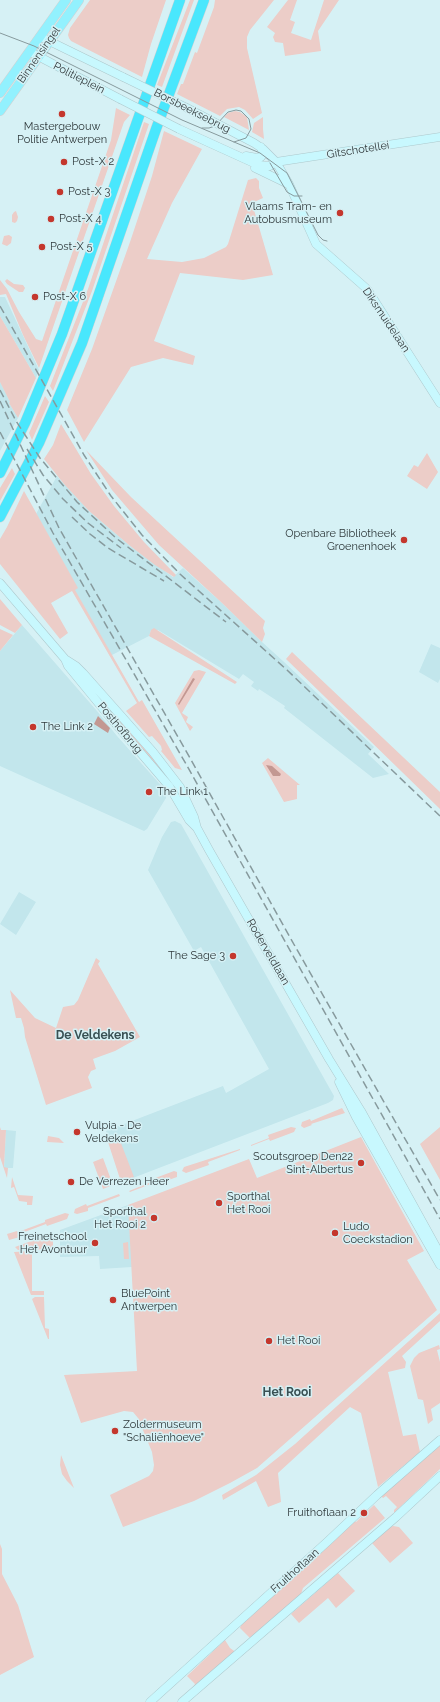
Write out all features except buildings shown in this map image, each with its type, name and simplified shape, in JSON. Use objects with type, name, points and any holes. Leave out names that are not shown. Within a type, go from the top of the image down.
[{"type":"highway","points":[[0,473],[25,423],[64,328],[180,0]]},
{"type":"highway","points":[[0,517],[39,443],[82,343],[156,129],[204,0]]},
{"type":"main road","name":"Binnensingel","points":[[0,93],[66,0]]},
{"type":"main road","name":"Binnensingel","points":[[0,111],[79,0]]},
{"type":"street","name":"Politieplein","points":[[40,37],[123,77]]},
{"type":"street","name":"Politieplein","points":[[30,52],[120,99]]},
{"type":"street","name":"Borsbeeksebrug","points":[[120,99],[179,129],[261,166],[270,166],[276,162],[261,147],[187,108],[123,77]]},
{"type":"street","name":"Gitschotellei","points":[[276,162],[440,137]]},
{"type":"street","name":"Borsbeeksebrug","points":[[234,154],[260,158],[263,154],[261,147]]},
{"type":"street","points":[[234,154],[251,166],[289,184]]},
{"type":"street","name":"Diksmuidelaan","points":[[276,162],[289,184],[316,244],[367,289],[440,403]]},
{"type":"street","name":"Posthofbrug","points":[[2,586],[65,659],[73,672],[167,783],[175,796]]},
{"type":"street","name":"Posthofbrug","points":[[65,659],[76,666],[83,673],[153,752],[180,787]]},
{"type":"street","name":"Roderveldlaan","points":[[180,787],[194,817],[197,828],[339,1076],[339,1084],[352,1101],[353,1111],[440,1265]]},
{"type":"street","name":"Roderveldlaan","points":[[175,796],[189,820],[197,828]]},
{"type":"street","name":"Roderveldlaan","points":[[353,1111],[440,1254]]},
{"type":"street","name":"Fruithoflaan","points":[[150,1702],[377,1495],[440,1440]]},
{"type":"street","points":[[182,1702],[396,1517],[440,1476]]},
{"type":"shaded area","points":[[90,0],[166,0],[151,44],[142,77],[71,41],[68,35],[70,28]]},
{"type":"shaded area","points":[[190,0],[194,0],[162,87],[157,85]]},
{"type":"shaded area","points":[[215,0],[274,0],[250,30],[247,37],[247,48],[262,113],[253,119],[245,110],[239,107],[227,109],[220,116],[177,94],[181,84],[183,84],[195,52],[197,53],[214,7]]},
{"type":"shaded area","points":[[288,0],[297,0],[290,20],[295,22],[291,33],[311,40],[324,0],[339,0],[318,31],[321,51],[285,56],[283,43],[275,42],[273,37],[275,33],[267,27]]},
{"type":"shaded area","points":[[116,108],[130,115],[124,122],[39,368],[6,294],[0,295],[0,280],[7,289],[36,339],[42,341],[111,140]]},
{"type":"shaded area","points":[[235,111],[240,112],[247,117],[249,130],[224,117],[228,113]]},
{"type":"shaded area","points":[[263,117],[264,139],[252,132],[254,123]]},
{"type":"shaded area","points":[[144,122],[149,124],[92,291],[53,391],[50,386],[88,289]]},
{"type":"shaded area","points":[[164,131],[202,149],[172,203],[147,259],[182,262],[204,258],[226,247],[248,180],[256,178],[259,181],[259,188],[263,198],[252,203],[273,275],[243,280],[180,273],[154,341],[195,356],[193,365],[163,358],[131,367],[84,442],[67,410],[92,349],[130,242],[152,176]]},
{"type":"shaded area","points":[[16,211],[18,217],[15,223],[12,222],[12,215]]},
{"type":"shaded area","points":[[9,235],[12,237],[11,243],[7,246],[2,244],[4,236]]},
{"type":"shaded area","points":[[7,279],[14,284],[23,285],[25,288],[23,292],[19,292],[7,284],[5,281]]},
{"type":"shaded area","points":[[0,297],[5,297],[39,370],[36,378],[0,316]]},
{"type":"shaded area","points":[[0,316],[36,378],[18,418],[9,403],[10,402],[0,382]]},
{"type":"shaded area","points":[[0,382],[10,402],[9,403],[18,418],[0,451]]},
{"type":"shaded area","points":[[45,396],[49,402],[32,440],[29,433]]},
{"type":"shaded area","points":[[61,424],[91,474],[114,506],[144,542],[176,575],[174,577],[155,565],[129,545],[89,511],[64,484],[44,459],[53,445]]},
{"type":"shaded area","points":[[86,450],[131,497],[265,621],[263,628],[265,634],[262,642],[159,545],[112,490]]},
{"type":"shaded area","points":[[427,453],[438,472],[427,489],[407,476],[414,465],[418,467]]},
{"type":"shaded area","points":[[12,468],[15,474],[0,501],[0,488]]},
{"type":"shaded area","points":[[57,476],[89,511],[129,545],[173,577],[183,568],[222,603],[374,747],[368,754],[389,774],[373,778],[284,708],[285,706],[259,689],[258,691],[251,686],[254,682],[243,674],[239,679],[158,630],[151,630],[149,636],[110,656],[74,590],[77,588],[36,514]]},
{"type":"shaded area","points":[[24,491],[78,588],[75,590],[139,702],[142,700],[182,770],[175,768],[161,751],[161,746],[152,736],[149,737],[126,711],[137,703],[72,591],[51,603],[68,633],[60,639],[0,564],[0,539]]},
{"type":"shaded area","points":[[0,599],[22,625],[15,633],[0,625]]},
{"type":"shaded area","points":[[22,625],[166,791],[166,798],[147,829],[144,831],[0,766],[0,651]]},
{"type":"shaded area","points":[[154,628],[237,682],[235,684],[149,636],[151,630]]},
{"type":"shaded area","points":[[0,629],[13,635],[0,651]]},
{"type":"shaded area","points":[[431,644],[440,648],[440,679],[438,683],[419,672]]},
{"type":"shaded area","points":[[292,652],[440,792],[440,809],[286,659]]},
{"type":"shaded area","points":[[199,670],[206,672],[182,713],[188,717],[186,722],[193,727],[190,731],[175,703],[194,671]]},
{"type":"shaded area","points":[[193,678],[195,679],[179,705],[178,704]]},
{"type":"shaded area","points":[[84,679],[110,710],[117,714],[170,775],[168,779],[101,702]]},
{"type":"shaded area","points":[[98,716],[110,728],[108,733],[94,724]]},
{"type":"shaded area","points":[[268,758],[300,785],[297,785],[297,799],[284,802],[262,763]]},
{"type":"shaded area","points":[[266,765],[272,766],[281,774],[280,776],[273,776]]},
{"type":"shaded area","points":[[175,821],[181,824],[334,1096],[333,1100],[328,1103],[125,1181],[106,1131],[223,1086],[226,1093],[269,1069],[201,947],[194,951],[148,870],[162,837],[171,822]]},
{"type":"shaded area","points":[[19,892],[36,902],[16,935],[0,924]]},
{"type":"shaded area","points":[[96,958],[100,961],[98,964],[140,1037],[115,1051],[93,1059],[96,1069],[91,1071],[88,1077],[92,1088],[46,1105],[25,1037],[21,1018],[16,1018],[10,990],[35,1018],[56,1028],[63,1007],[74,1005],[78,1000]]},
{"type":"shaded area","points":[[342,1108],[345,1113],[311,1124],[312,1125],[304,1128],[301,1126],[302,1122],[310,1119],[311,1121]]},
{"type":"shaded area","points":[[0,1127],[1,1130],[6,1130],[4,1167],[8,1168],[7,1178],[0,1157]]},
{"type":"shaded area","points":[[291,1127],[296,1128],[294,1132],[251,1146],[269,1138],[268,1135]]},
{"type":"shaded area","points":[[440,1127],[440,1180],[420,1144]]},
{"type":"shaded area","points":[[6,1130],[16,1131],[13,1168],[4,1168]]},
{"type":"shaded area","points":[[48,1136],[59,1138],[64,1143],[47,1142]]},
{"type":"shaded area","points":[[109,1136],[119,1138],[134,1177],[121,1182],[108,1142],[105,1138]]},
{"type":"shaded area","name":"Het Rooi","points":[[361,1137],[424,1251],[407,1260],[437,1310],[257,1468],[194,1501],[123,1527],[110,1495],[149,1476],[153,1471],[154,1465],[152,1452],[138,1418],[133,1412],[124,1411],[81,1423],[64,1375],[137,1371],[128,1205],[249,1159],[257,1178]]},
{"type":"shaded area","points":[[240,1149],[208,1162],[209,1165],[186,1173],[182,1171],[184,1167]]},
{"type":"shaded area","points":[[103,1158],[113,1185],[103,1189],[93,1162]]},
{"type":"shaded area","points":[[174,1171],[177,1172],[177,1177],[152,1186],[151,1184],[130,1192],[129,1191],[151,1182],[150,1180]]},
{"type":"shaded area","points":[[12,1177],[18,1195],[33,1196],[32,1205],[27,1205],[27,1202],[19,1201],[14,1187],[11,1188]]},
{"type":"shaded area","points":[[119,1194],[120,1196],[88,1208],[88,1211],[77,1214],[74,1213],[75,1209],[86,1204],[87,1206]]},
{"type":"shaded area","name":"Freinetschool Het Avontuur","points":[[128,1205],[132,1267],[100,1269],[99,1256],[60,1257],[60,1230]]},
{"type":"shaded area","points":[[65,1213],[69,1214],[67,1219],[47,1226],[46,1224],[19,1234],[20,1237],[9,1240],[7,1234],[18,1232]]},
{"type":"shaded area","points":[[53,1233],[53,1249],[18,1250],[15,1247]]},
{"type":"shaded area","points":[[128,1242],[129,1259],[124,1259],[123,1243]]},
{"type":"shaded area","points":[[32,1251],[32,1291],[44,1291],[44,1295],[31,1295],[14,1252]]},
{"type":"shaded area","points":[[35,1297],[44,1297],[45,1328],[49,1329],[49,1339],[32,1299]]},
{"type":"shaded area","points":[[440,1313],[440,1321],[402,1356],[406,1362],[405,1368],[388,1372],[403,1436],[416,1434],[420,1452],[378,1487],[361,1413],[350,1407],[278,1473],[281,1502],[268,1507],[256,1481],[223,1500],[222,1495],[256,1475],[295,1444]]},
{"type":"shaded area","points":[[439,1345],[440,1349],[437,1350],[440,1362],[440,1403],[431,1409],[433,1420],[428,1424],[423,1400],[418,1399],[410,1366],[414,1358],[419,1353]]},
{"type":"shaded area","points":[[440,1442],[440,1469],[394,1513],[394,1510],[397,1507],[386,1496],[383,1498],[381,1496]]},
{"type":"shaded area","points":[[61,1455],[74,1488],[62,1474],[60,1465]]},
{"type":"shaded area","points":[[374,1505],[385,1518],[303,1588],[301,1594],[252,1640],[240,1628],[241,1625],[354,1520],[356,1522]]},
{"type":"shaded area","points":[[393,1526],[399,1527],[413,1543],[390,1563],[372,1543],[388,1528]]},
{"type":"shaded area","points":[[0,1544],[2,1549],[2,1574],[18,1605],[34,1657],[0,1675]]},
{"type":"shaded area","points":[[338,1573],[355,1591],[336,1608],[328,1598],[299,1623],[291,1614]]},
{"type":"shaded area","points":[[225,1640],[230,1648],[237,1653],[194,1690],[193,1687],[195,1684],[187,1676]]},
{"type":"tram line","points":[[0,33],[34,46],[182,120],[260,153],[287,173],[318,235],[323,240],[327,241]]},
{"type":"tram line","points":[[202,128],[215,126],[228,112],[236,110],[241,111],[249,119],[251,129],[246,138],[234,142]]},
{"type":"tram line","points":[[270,163],[287,192],[294,196],[302,196]]},
{"type":"railway","points":[[0,306],[84,455],[111,496],[142,535],[180,574],[287,670],[440,816]]},
{"type":"railway","points":[[0,390],[16,421],[40,458],[77,502],[116,538],[226,622]]},
{"type":"railway","points":[[0,401],[59,528],[440,1200]]},
{"type":"railway","points":[[0,432],[53,533],[186,764],[440,1219]]},
{"type":"railway","points":[[27,449],[43,475],[63,499],[88,523],[121,548]]},
{"type":"railway","points":[[72,517],[108,548],[164,581]]},
{"type":"place","name":"Mastergebouw Politie Antwerpen","points":[[62,114]]},
{"type":"place","name":"Post-X 2","points":[[64,162]]},
{"type":"place","name":"Post-X 3","points":[[60,192]]},
{"type":"place","name":"Vlaams Tram- en Autobusmuseum","points":[[340,213]]},
{"type":"place","name":"Post-X 4","points":[[51,219]]},
{"type":"place","name":"Post-X 5","points":[[42,247]]},
{"type":"place","name":"Post-X 6","points":[[35,297]]},
{"type":"place","name":"Openbare Bibliotheek Groenenhoek","points":[[404,540]]},
{"type":"place","name":"The Link 2","points":[[33,727]]},
{"type":"place","name":"The Link 1","points":[[149,792]]},
{"type":"place","name":"The Sage 3","points":[[233,956]]},
{"type":"place","name":"Vulpia - De Veldekens","points":[[77,1132]]},
{"type":"place","name":"Scoutsgroep Den22 Sint-Albertus","points":[[361,1163]]},
{"type":"place","name":"De Verrezen Heer","points":[[71,1182]]},
{"type":"place","name":"Sporthal Het Rooi","points":[[219,1203]]},
{"type":"place","name":"Sporthal Het Rooi 2","points":[[154,1218]]},
{"type":"place","name":"Ludo Coeckstadion","points":[[335,1233]]},
{"type":"place","name":"Freinetschool Het Avontuur","points":[[95,1243]]},
{"type":"place","name":"BluePoint Antwerpen","points":[[113,1300]]},
{"type":"place","name":"Het Rooi","points":[[269,1341]]},
{"type":"place","name":"Zoldermuseum \"Schaliënhoeve\"","points":[[115,1431]]},
{"type":"place","name":"Fruithoflaan 2","points":[[364,1513]]},
{"type":"district","name":"De Veldekens","points":[[95,1035]]},
{"type":"district","name":"Het Rooi","points":[[287,1392]]}]
